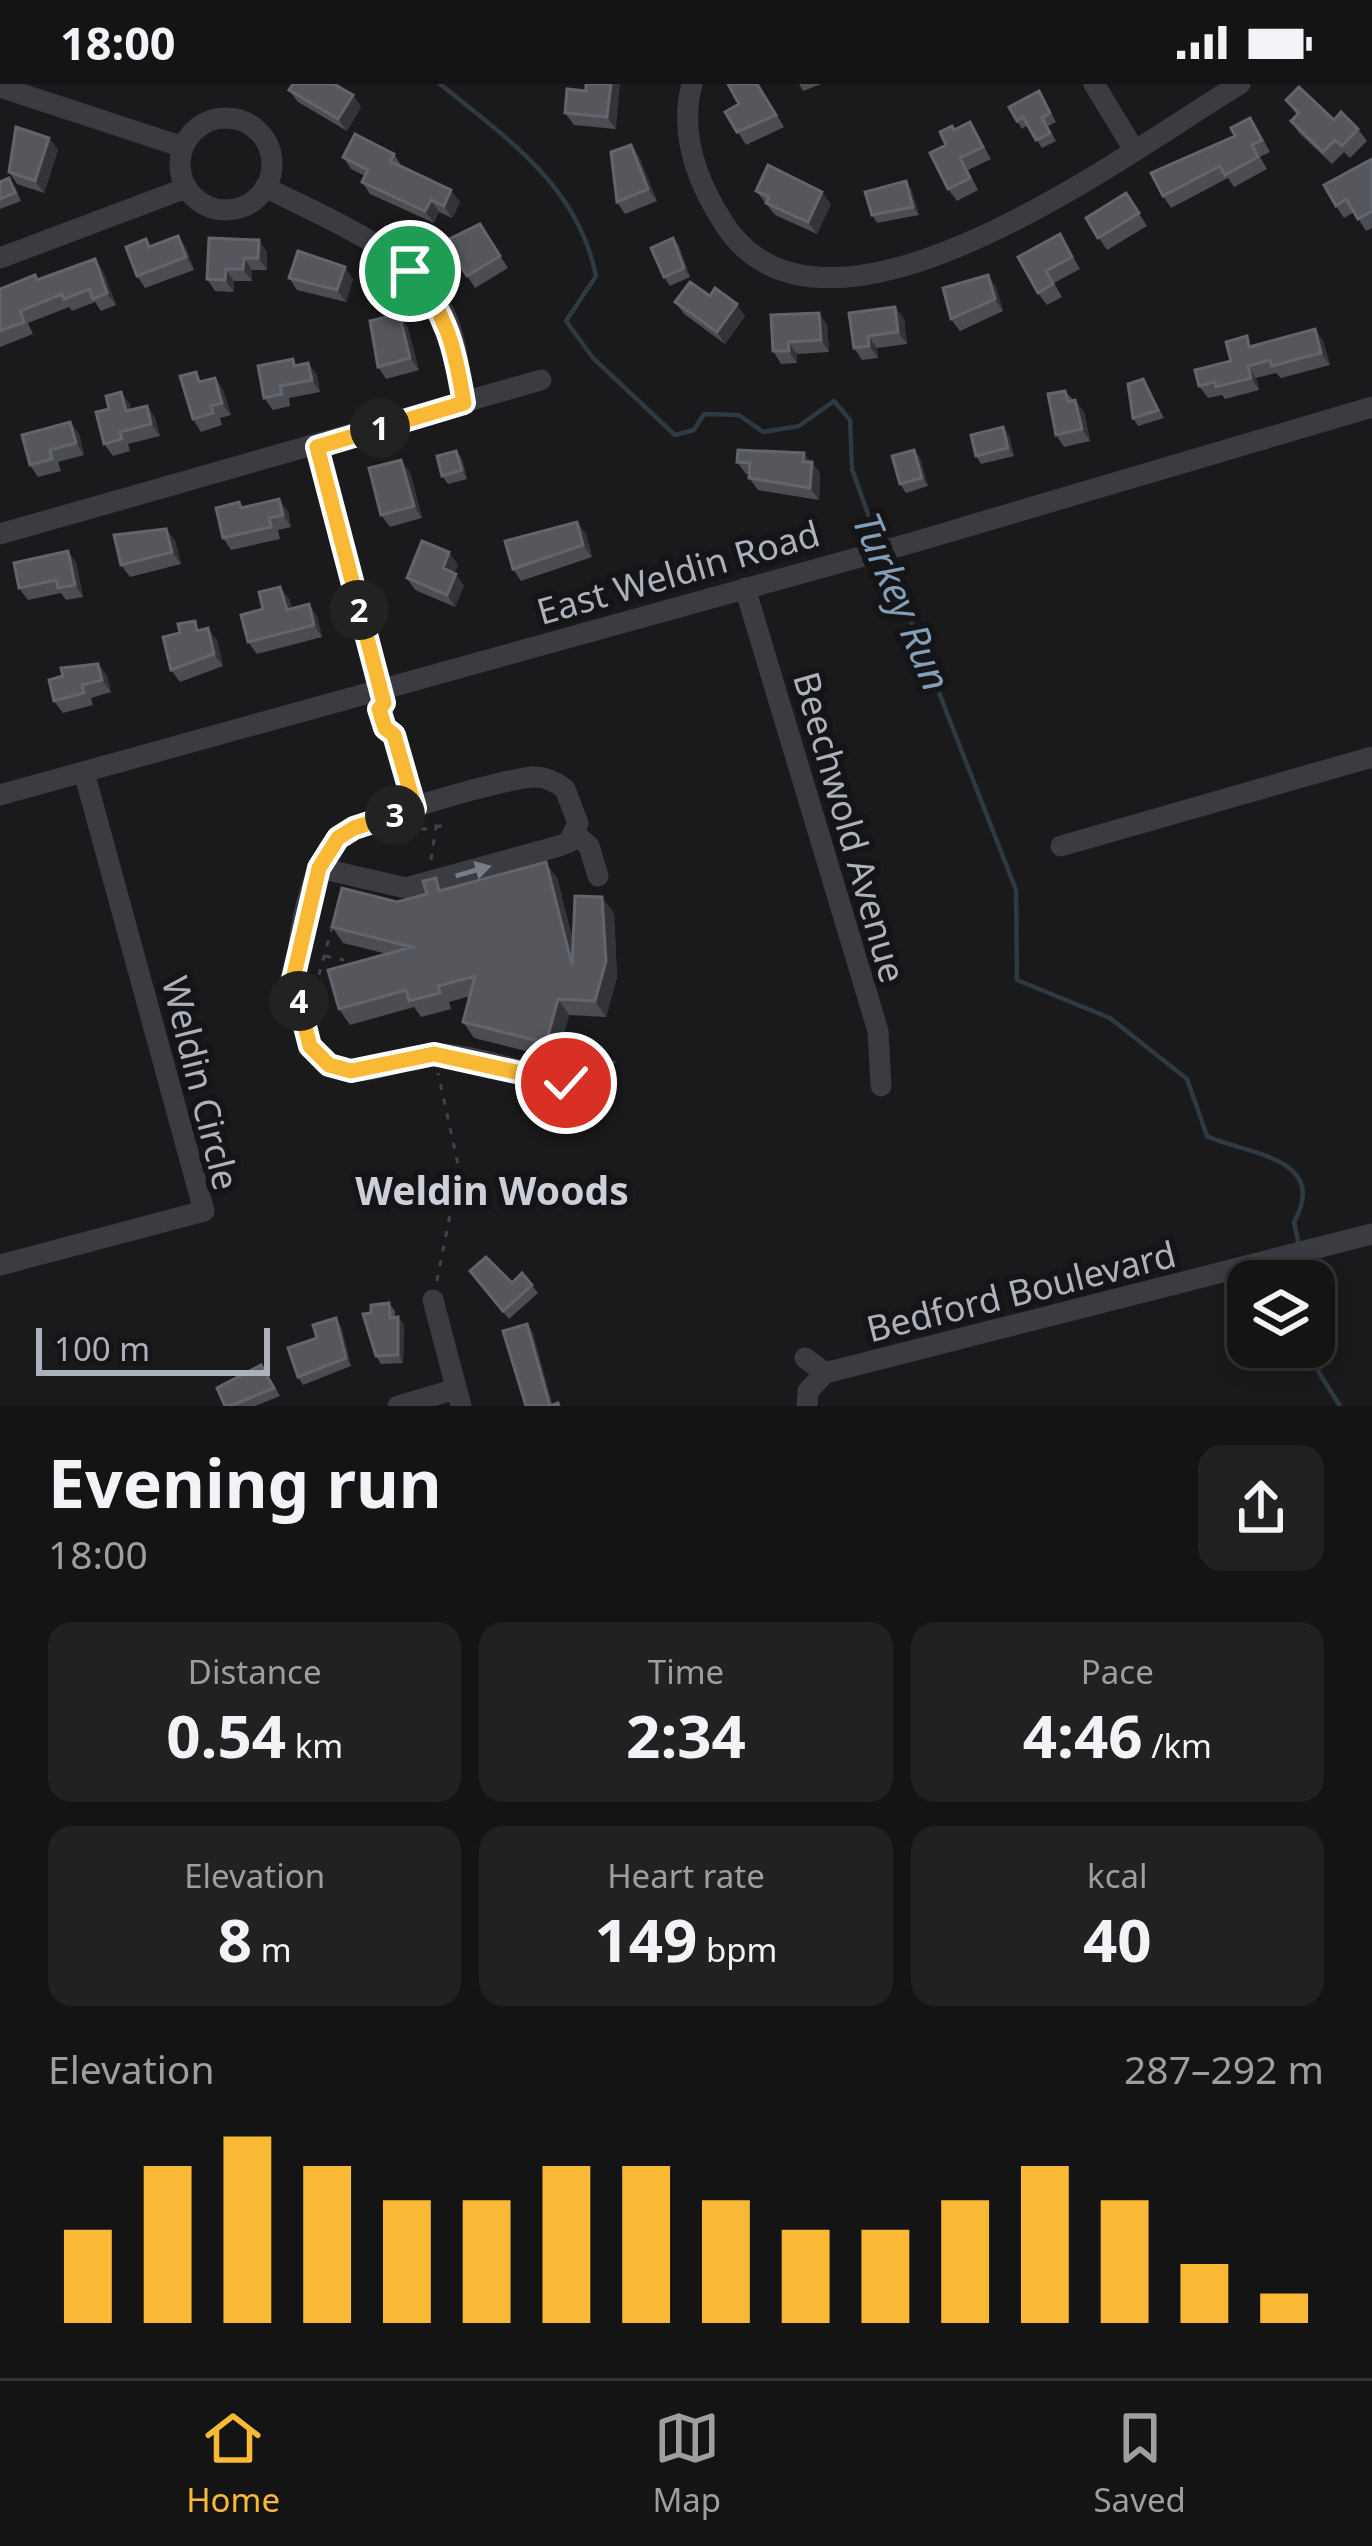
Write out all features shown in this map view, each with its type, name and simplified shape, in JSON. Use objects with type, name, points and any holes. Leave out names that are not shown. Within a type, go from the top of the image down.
[{"type":"street","points":[[692,84],[686,136],[717,213],[748,255],[795,275],[861,276],[958,250],[1240,84]]},
{"type":"street","points":[[1094,84],[1133,148]]},
{"type":"street","points":[[0,87],[183,147]]},
{"type":"street","points":[[212,120],[245,122],[268,145],[272,166],[266,187],[251,202],[231,209],[210,207],[186,188],[179,163],[183,147],[194,131],[212,120]]},
{"type":"street","points":[[266,187],[410,271],[440,304],[455,346],[464,403]]},
{"type":"street","points":[[0,258],[101,215],[186,188]]},
{"type":"street","points":[[0,534],[541,380]]},
{"type":"street","name":"East Weldin Road","points":[[0,795],[382,696],[1372,407]]},
{"type":"street","points":[[317,447],[382,696],[393,705],[398,726],[394,735],[425,816]]},
{"type":"street","name":"Beechwold Avenue","points":[[745,588],[878,1031],[880,1085]]},
{"type":"street","points":[[1061,846],[1372,757]]},
{"type":"street","name":"Weldin Circle","points":[[0,1265],[204,1210],[84,772]]},
{"type":"street","points":[[566,1083],[434,1054],[351,1071],[329,1065],[310,1046],[293,979],[319,868],[338,838],[354,828],[425,816],[544,778],[572,800],[575,834],[589,846],[598,876]]},
{"type":"street","points":[[319,868],[406,889],[559,846],[575,834]]},
{"type":"street","name":"Bedford Boulevard","points":[[824,1373],[1285,1260],[1372,1234]]},
{"type":"street","points":[[398,1406],[459,1398],[433,1300]]},
{"type":"street","points":[[805,1358],[824,1373],[808,1391],[807,1406]]},
{"type":"path","points":[[425,816],[436,828]]},
{"type":"path","points":[[425,816],[436,828]]},
{"type":"path","points":[[436,828],[451,824]]},
{"type":"path","points":[[431,860],[436,828]]},
{"type":"path","points":[[311,952],[344,960]]},
{"type":"path","points":[[433,1300],[459,1169],[434,1054]]},
{"type":"building","points":[[293,84],[334,84],[353,95],[338,119],[289,90]]},
{"type":"building","points":[[586,84],[611,84],[607,117],[565,113],[567,89],[586,91]]},
{"type":"building","points":[[728,84],[757,84],[776,115],[737,132],[725,112],[739,104]]},
{"type":"building","points":[[1299,87],[1334,120],[1341,112],[1358,129],[1342,146],[1335,140],[1323,152],[1291,121],[1299,113],[1286,100]]},
{"type":"building","points":[[1039,91],[1050,113],[1042,118],[1050,133],[1036,140],[1023,117],[1017,121],[1009,107]]},
{"type":"building","points":[[1250,118],[1262,140],[1252,145],[1258,157],[1225,175],[1220,166],[1163,196],[1151,173],[1235,136],[1231,128]]},
{"type":"building","points":[[970,122],[983,147],[960,158],[970,178],[948,189],[930,153],[946,145],[940,132]]},
{"type":"building","points":[[16,127],[49,138],[35,181],[9,172]]},
{"type":"building","points":[[355,134],[394,154],[390,161],[451,190],[444,206],[431,200],[425,211],[362,182],[368,170],[343,157]]},
{"type":"building","points":[[631,145],[648,189],[617,202],[611,152]]},
{"type":"building","points":[[1372,159],[1372,211],[1358,219],[1346,199],[1336,206],[1324,185]]},
{"type":"building","points":[[768,165],[822,192],[808,222],[766,203],[769,197],[756,191]]},
{"type":"building","points":[[9,178],[15,193],[0,199],[0,182]]},
{"type":"building","points":[[906,181],[913,207],[872,215],[865,192]]},
{"type":"building","points":[[1126,193],[1139,213],[1098,238],[1086,218]]},
{"type":"building","points":[[480,224],[500,256],[467,276],[445,241]]},
{"type":"building","points":[[1060,234],[1072,257],[1046,271],[1053,284],[1038,293],[1018,257]]},
{"type":"building","points":[[178,236],[186,257],[137,276],[126,247],[146,239],[149,247]]},
{"type":"building","points":[[209,238],[259,240],[258,258],[244,258],[243,269],[226,269],[225,280],[207,279]]},
{"type":"building","points":[[673,238],[684,268],[664,277],[651,248]]},
{"type":"building","points":[[298,251],[345,267],[337,290],[289,278]]},
{"type":"building","points":[[95,259],[107,293],[93,299],[89,289],[64,299],[62,294],[20,311],[24,322],[0,331],[0,289]]},
{"type":"building","points":[[988,275],[995,299],[951,319],[943,288]]},
{"type":"building","points":[[690,282],[710,296],[715,288],[737,304],[717,332],[675,302]]},
{"type":"building","points":[[895,307],[898,332],[868,336],[869,346],[854,348],[849,313]]},
{"type":"building","points":[[819,313],[821,340],[788,342],[789,351],[773,351],[771,315]]},
{"type":"building","points":[[399,314],[410,358],[378,367],[370,321]]},
{"type":"building","points":[[1315,329],[1321,353],[1272,366],[1270,360],[1248,366],[1251,378],[1199,386],[1195,370],[1231,361],[1226,342],[1247,336],[1249,347]]},
{"type":"building","points":[[293,359],[294,366],[308,363],[312,380],[280,386],[282,394],[264,398],[258,366]]},
{"type":"building","points":[[196,372],[199,382],[215,378],[222,403],[211,406],[213,413],[193,419],[180,376]]},
{"type":"building","points":[[1143,379],[1158,410],[1133,418],[1128,384]]},
{"type":"building","points":[[1065,391],[1068,402],[1075,400],[1082,429],[1056,435],[1048,394]]},
{"type":"building","points":[[121,392],[126,411],[147,406],[151,424],[120,432],[122,439],[104,444],[96,412],[109,409],[106,396]]},
{"type":"building","points":[[70,422],[76,443],[50,450],[52,459],[30,465],[22,435]]},
{"type":"building","points":[[1003,427],[1008,448],[976,456],[971,435]]},
{"type":"building","points":[[738,450],[804,453],[803,462],[812,462],[810,488],[749,478],[750,463],[737,462]]},
{"type":"building","points":[[914,450],[922,478],[900,484],[892,456]]},
{"type":"building","points":[[456,451],[462,470],[442,476],[437,456]]},
{"type":"building","points":[[401,460],[414,506],[381,515],[369,468]]},
{"type":"building","points":[[279,499],[283,515],[269,518],[271,527],[223,538],[216,508]]},
{"type":"building","points":[[577,522],[583,545],[513,569],[505,541]]},
{"type":"building","points":[[166,529],[172,552],[121,565],[114,535]]},
{"type":"building","points":[[422,541],[449,552],[443,568],[456,574],[447,595],[407,578]]},
{"type":"building","points":[[68,551],[75,585],[58,588],[56,580],[19,588],[14,563]]},
{"type":"building","points":[[280,587],[287,610],[309,604],[314,625],[248,642],[241,615],[263,609],[259,592]]},
{"type":"building","points":[[195,621],[197,631],[208,628],[214,654],[171,670],[163,637],[180,633],[178,624]]},
{"type":"building","points":[[98,664],[102,680],[82,685],[84,693],[54,701],[49,680],[63,676],[61,668]]},
{"type":"building","points":[[546,862],[572,965],[575,896],[602,897],[606,961],[595,1001],[558,999],[546,1043],[463,1022],[475,976],[438,986],[440,993],[409,1001],[406,990],[339,1009],[328,970],[412,947],[332,927],[342,888],[397,902],[427,894],[423,881],[436,878],[439,891]]},
{"type":"building","points":[[486,1257],[512,1283],[522,1273],[532,1285],[503,1311],[470,1271]]},
{"type":"building","points":[[389,1303],[390,1318],[398,1317],[398,1355],[376,1356],[363,1314],[371,1313],[371,1305]]},
{"type":"building","points":[[336,1318],[346,1358],[298,1377],[288,1348],[317,1338],[313,1325]]},
{"type":"building","points":[[527,1324],[550,1406],[526,1406],[503,1331]]},
{"type":"building","points":[[261,1365],[274,1388],[225,1406],[217,1388]]},
{"type":"waterway","name":"Turkey Run","points":[[440,84],[537,167],[574,216],[596,276],[566,321],[593,358],[675,435],[694,430],[704,414],[739,415],[763,432],[799,426],[834,401],[850,420],[852,469],[878,542]]},
{"type":"waterway","name":"Turkey Run","points":[[886,557],[1016,890],[1017,980],[1110,1018],[1187,1079],[1207,1136],[1278,1161],[1292,1171],[1301,1183],[1302,1200],[1294,1222],[1299,1246]]},
{"type":"waterway","name":"Turkey Run","points":[[1318,1368],[1340,1406]]},
{"type":"district","name":"Weldin Woods","points":[[492,1189]]},
{"type":"route","points":[[410,271],[440,304],[455,346],[464,403],[317,447],[384,703],[379,709],[385,728],[394,735],[415,808],[354,828],[327,853],[311,890],[293,979],[310,1046],[329,1065],[364,1070],[434,1054],[566,1083]]}]
